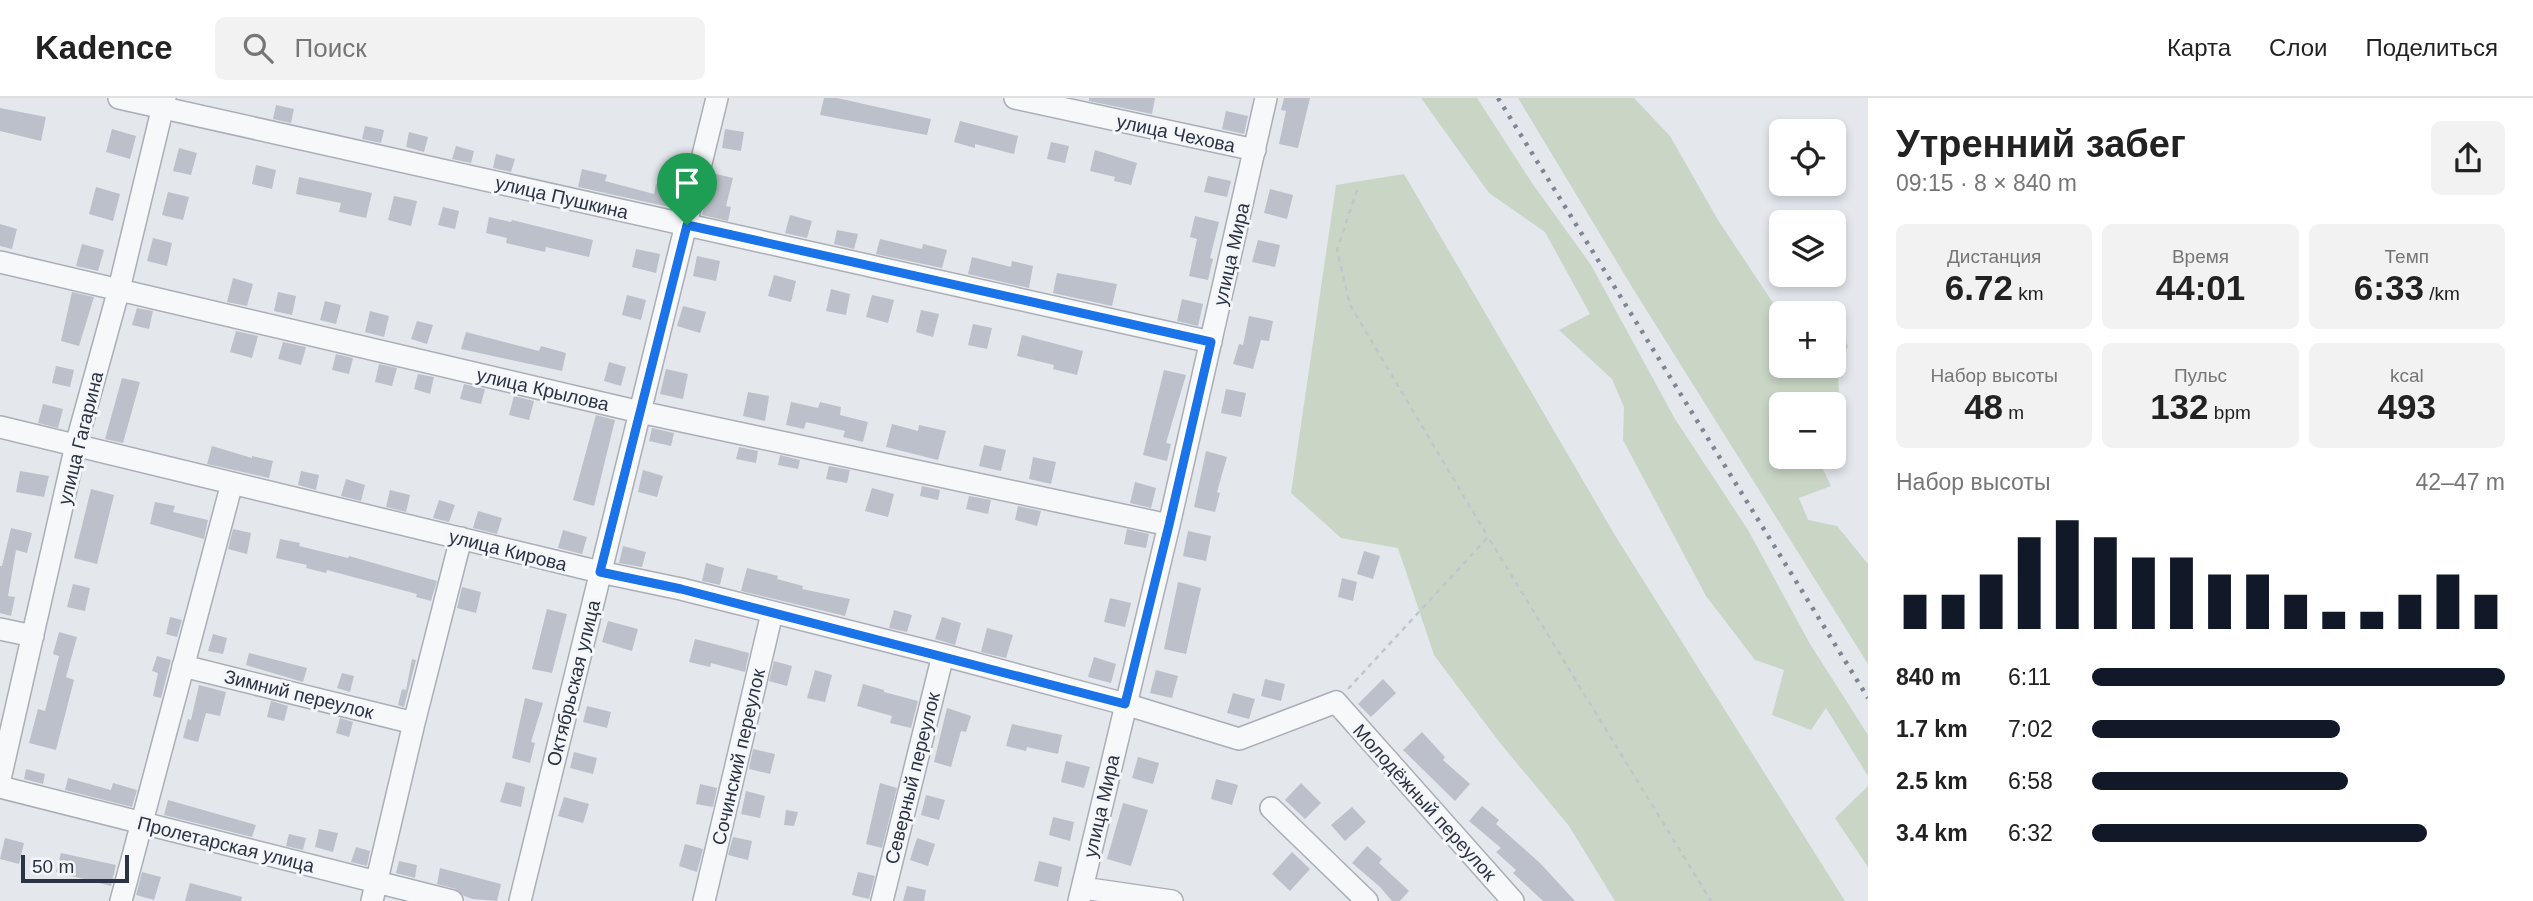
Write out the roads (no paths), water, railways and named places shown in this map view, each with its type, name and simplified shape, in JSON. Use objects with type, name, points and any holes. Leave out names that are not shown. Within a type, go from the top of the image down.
[{"type":"street","name":"улица Пушкина","points":[[119,98],[164,103],[687,225],[1211,342]]},
{"type":"street","name":"Октябрьская улица","points":[[520,901],[717,98]]},
{"type":"street","name":"улица Чехова","points":[[1015,98],[1255,150]]},
{"type":"street","name":"улица Мира","points":[[1081,895],[1266,98]]},
{"type":"street","name":"улица Гагарина","points":[[0,779],[76,445],[119,289],[164,103]]},
{"type":"street","name":"улица Крылова","points":[[0,262],[640,412],[1169,525]]},
{"type":"street","name":"улица Кирова","points":[[0,427],[600,572],[681,589],[943,655],[1125,704],[1239,739],[1336,702]]},
{"type":"street","points":[[121,901],[232,483]]},
{"type":"street","points":[[374,891],[461,538]]},
{"type":"street","name":"Сочинский переулок","points":[[704,901],[772,613]]},
{"type":"street","points":[[0,629],[33,636]]},
{"type":"street","name":"Северный переулок","points":[[882,901],[943,655]]},
{"type":"street","name":"Зимний переулок","points":[[183,666],[414,723]]},
{"type":"street","name":"Молодёжный переулок","points":[[1336,702],[1513,901]]},
{"type":"street","name":"Пролетарская улица","points":[[0,787],[142,823],[374,891],[452,901]]},
{"type":"street","points":[[1271,808],[1367,901]]},
{"type":"street","points":[[1081,895],[1172,901]]},
{"type":"railway","points":[[1498,98],[1868,698]]}]
